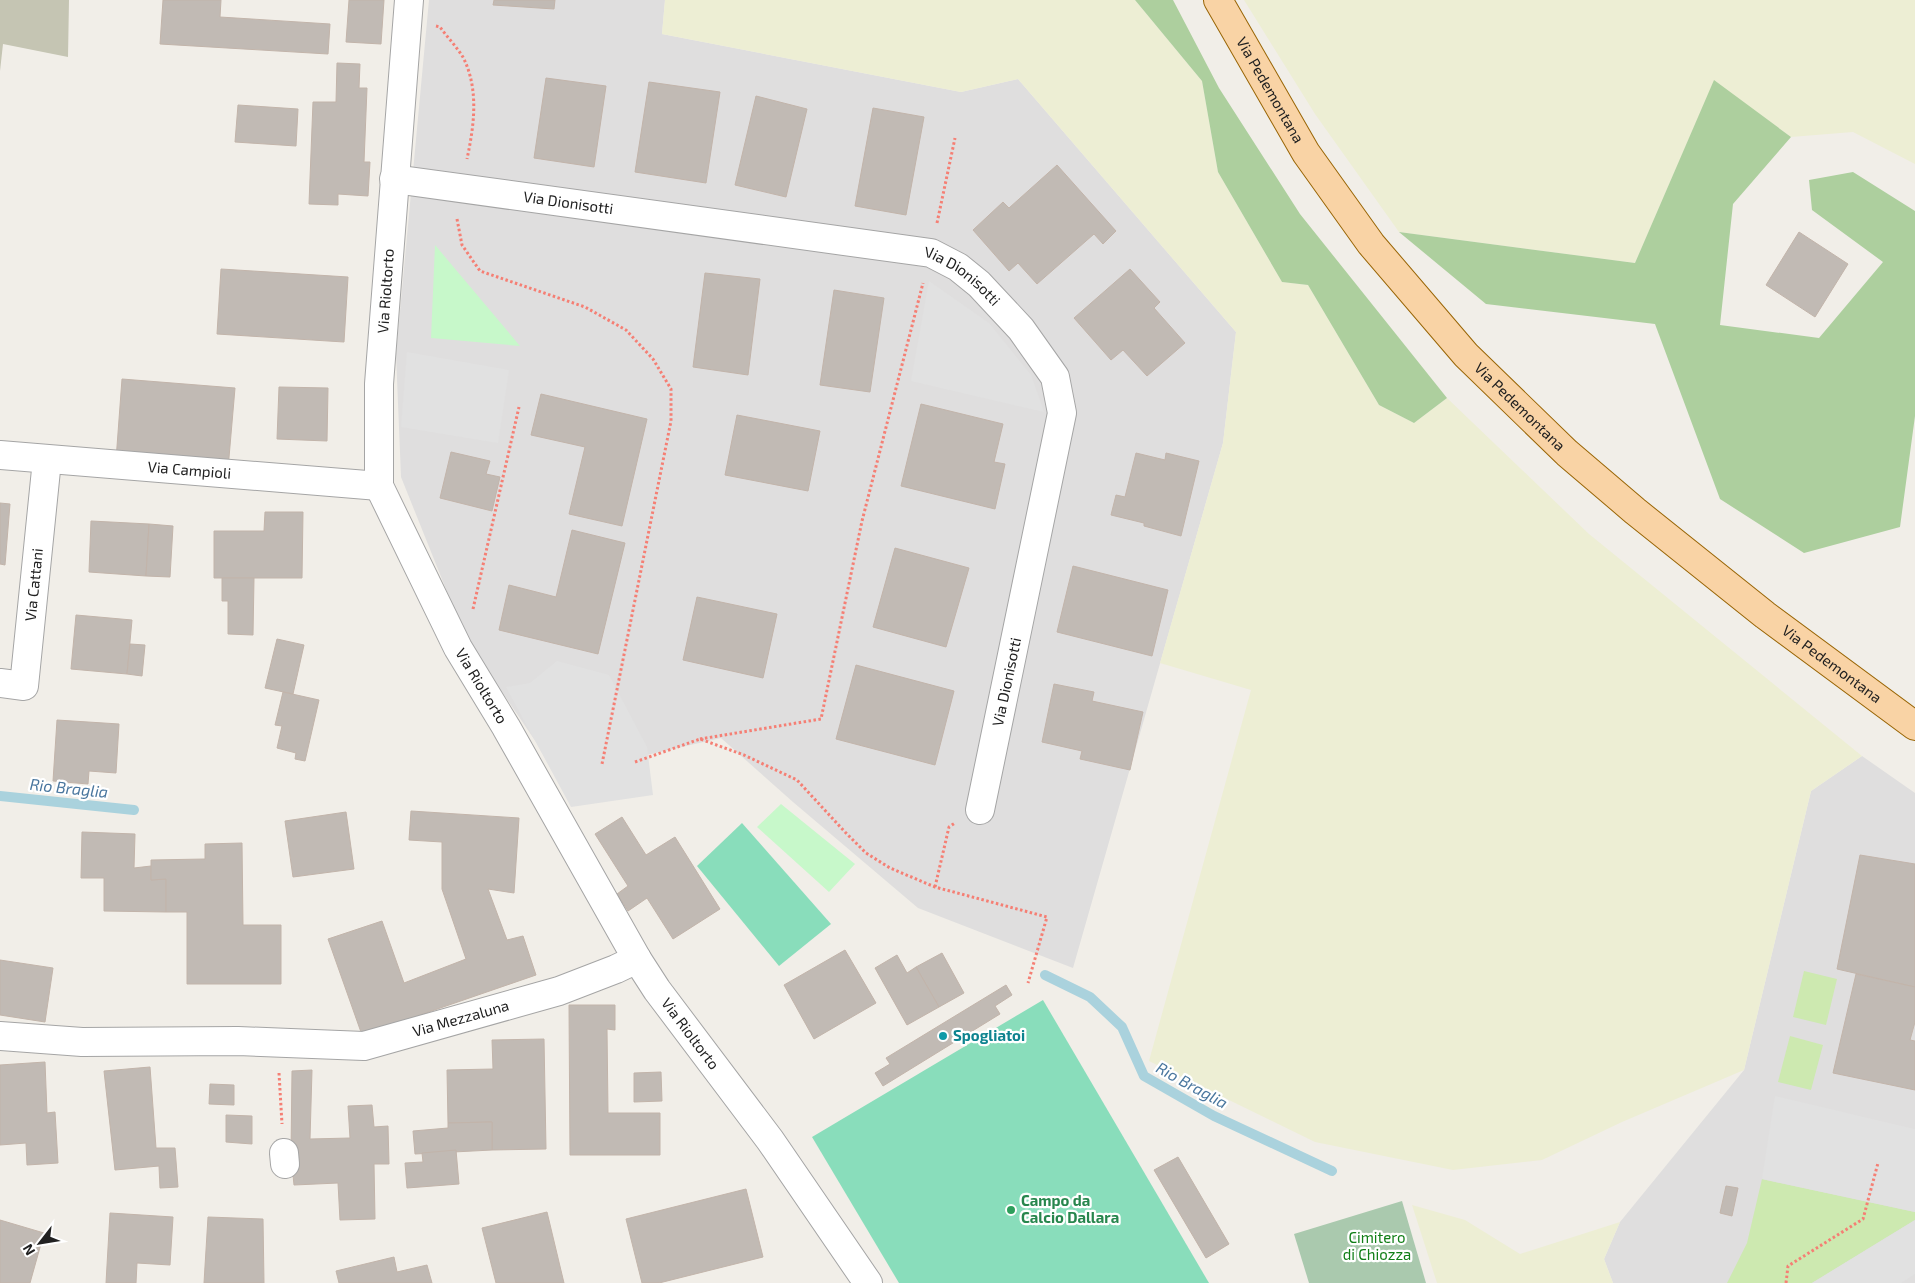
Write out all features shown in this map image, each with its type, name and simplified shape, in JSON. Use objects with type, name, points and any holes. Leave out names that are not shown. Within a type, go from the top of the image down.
[{"type":"main road","name":"Via Pedemontana","points":[[1218,0],[1306,153],[1372,244],[1466,355],[1568,453],[1635,511],[1765,614],[1915,726]]},
{"type":"street","name":"Via Rioltorto","points":[[408,8],[378,384],[379,486],[458,648],[506,727],[637,959],[657,990],[770,1140],[868,1283]]},
{"type":"street","name":"Via Dionisotti","points":[[394,179],[931,253],[958,267],[979,284],[1021,329],[1055,377],[1062,413],[980,810]]},
{"type":"street","name":"Via Campioli","points":[[0,455],[379,486]]},
{"type":"street","name":"Via Cattani","points":[[0,683],[24,686],[46,460]]},
{"type":"street","name":"Via Mezzaluna","points":[[0,1036],[82,1042],[238,1041],[364,1046],[559,991],[637,959]]},
{"type":"path","points":[[408,8],[440,27],[463,58],[474,91],[473,130],[466,163]]},
{"type":"path","points":[[635,762],[700,739],[821,719],[862,522],[931,253],[955,138]]},
{"type":"path","points":[[458,213],[457,221],[462,245],[480,271],[586,307],[626,330],[653,359],[671,389],[671,421],[602,764]]},
{"type":"path","points":[[458,648],[466,639],[519,407]]},
{"type":"path","points":[[700,739],[744,755],[797,780],[866,853],[890,868],[935,887],[1047,917],[1028,983]]},
{"type":"path","points":[[935,887],[948,827],[980,810]]},
{"type":"path","points":[[277,1042],[284,1158]]},
{"type":"path","points":[[1786,1283],[1788,1266],[1864,1219],[1878,1163]]},
{"type":"shaded area","points":[[0,0],[69,0],[68,57],[3,44],[0,71]]},
{"type":"shaded area","points":[[429,0],[665,0],[662,34],[961,92],[1018,79],[1236,332],[1223,443],[1073,968],[918,908],[721,738],[555,776],[536,742],[466,639],[401,477],[396,354]]},
{"type":"shaded area","points":[[665,0],[1135,0],[1202,81],[1218,172],[1282,282],[1308,285],[1379,405],[1414,423],[1447,398],[1589,534],[1862,756],[1811,791],[1744,1070],[1622,1122],[1542,1160],[1453,1170],[1315,1142],[1149,1061],[1251,690],[1160,663],[1223,443],[1236,332],[1018,79],[961,92],[662,34]]},
{"type":"shaded area","points":[[1244,0],[1915,0],[1915,164],[1853,132],[1791,137],[1714,81],[1635,263],[1399,232],[1315,114]]},
{"type":"shaded area","points":[[929,281],[989,323],[1031,375],[1044,412],[911,381]]},
{"type":"shaded area","points":[[407,352],[509,370],[498,443],[401,427]]},
{"type":"shaded area","points":[[557,661],[609,675],[647,747],[653,795],[571,807],[506,687],[530,683]]},
{"type":"shaded area","points":[[1862,756],[1915,793],[1915,1283],[1613,1283],[1604,1259],[1620,1222],[1744,1070],[1811,791]]},
{"type":"shaded area","points":[[1775,1096],[1915,1129],[1915,1212],[1762,1179]]},
{"type":"shaded area","points":[[1412,1205],[1465,1220],[1520,1254],[1620,1222],[1604,1259],[1613,1283],[1437,1283]]},
{"type":"shaded area","points":[[1915,1220],[1915,1274],[1901,1283],[1812,1283]]},
{"type":"green space","points":[[1135,0],[1173,0],[1219,88],[1300,214],[1447,398],[1414,423],[1379,405],[1308,285],[1282,282],[1218,172],[1202,81]]},
{"type":"green space","points":[[1714,80],[1791,137],[1733,204],[1720,325],[1819,338],[1883,262],[1812,210],[1809,180],[1853,172],[1915,211],[1915,416],[1900,527],[1804,553],[1720,499],[1655,324],[1486,304],[1399,232],[1635,263]]},
{"type":"green space","points":[[435,245],[520,346],[431,338]]},
{"type":"green space","points":[[781,804],[855,864],[829,892],[757,827]]},
{"type":"green space","points":[[742,823],[831,924],[779,966],[697,866]]},
{"type":"green space","points":[[1804,971],[1837,979],[1826,1025],[1793,1017]]},
{"type":"green space","name":"Campo da Calcio Dallara","points":[[1043,1000],[1209,1283],[899,1283],[812,1137]]},
{"type":"green space","points":[[1790,1036],[1823,1045],[1811,1090],[1778,1082]]},
{"type":"green space","points":[[1762,1179],[1915,1212],[1915,1220],[1812,1283],[1727,1283],[1747,1243]]},
{"type":"green space","name":"Cimitero di Chiozza","points":[[1402,1201],[1426,1283],[1309,1283],[1294,1234]]},
{"type":"building","points":[[163,0],[221,0],[220,17],[330,24],[328,54],[160,44]]},
{"type":"building","points":[[349,0],[384,0],[381,44],[346,42]]},
{"type":"building","points":[[494,0],[555,0],[554,9],[493,5]]},
{"type":"building","points":[[337,63],[360,64],[359,88],[367,88],[364,162],[370,162],[368,196],[338,194],[338,205],[309,204],[313,102],[336,102]]},
{"type":"building","points":[[546,78],[606,86],[594,167],[534,158]]},
{"type":"building","points":[[649,82],[720,92],[706,183],[635,172]]},
{"type":"building","points":[[756,96],[807,109],[786,197],[735,185]]},
{"type":"building","points":[[238,105],[298,109],[296,146],[235,142]]},
{"type":"building","points":[[873,108],[924,117],[906,215],[855,206]]},
{"type":"building","points":[[1057,165],[1116,231],[1103,244],[1094,234],[1037,284],[1018,263],[1009,271],[973,230],[1003,202],[1009,208]]},
{"type":"building","points":[[1799,232],[1848,264],[1815,317],[1766,285]]},
{"type":"building","points":[[221,269],[348,277],[344,342],[217,334]]},
{"type":"building","points":[[1130,269],[1160,302],[1154,308],[1185,343],[1147,376],[1123,350],[1111,360],[1074,318]]},
{"type":"building","points":[[705,273],[760,279],[748,375],[693,367]]},
{"type":"building","points":[[834,290],[884,298],[870,392],[820,385]]},
{"type":"building","points":[[122,379],[235,388],[228,469],[116,460]]},
{"type":"building","points":[[279,387],[328,388],[327,441],[277,439]]},
{"type":"building","points":[[541,394],[647,419],[622,526],[569,514],[585,447],[531,435]]},
{"type":"building","points":[[921,404],[1003,424],[994,462],[1005,464],[995,509],[901,486]]},
{"type":"building","points":[[737,415],[820,431],[808,491],[725,475]]},
{"type":"building","points":[[451,452],[490,461],[486,474],[500,477],[492,511],[440,498]]},
{"type":"building","points":[[1136,453],[1165,460],[1166,453],[1199,461],[1181,536],[1144,526],[1144,523],[1111,515],[1116,495],[1125,497]]},
{"type":"building","points":[[0,503],[10,504],[5,565],[0,564]]},
{"type":"building","points":[[265,512],[303,512],[302,578],[214,578],[214,531],[264,531]]},
{"type":"building","points":[[91,521],[149,524],[146,576],[89,572]]},
{"type":"building","points":[[149,524],[173,526],[170,577],[146,576]]},
{"type":"building","points":[[572,530],[625,543],[598,654],[499,630],[509,585],[556,597]]},
{"type":"building","points":[[895,548],[969,568],[946,647],[873,627]]},
{"type":"building","points":[[1073,566],[1168,590],[1152,656],[1057,632]]},
{"type":"building","points":[[222,578],[254,578],[253,635],[228,634],[228,601],[222,601]]},
{"type":"building","points":[[697,597],[777,614],[763,678],[683,660]]},
{"type":"building","points":[[76,615],[132,620],[127,674],[71,669]]},
{"type":"building","points":[[277,639],[304,645],[293,694],[265,688]]},
{"type":"building","points":[[130,644],[145,645],[142,676],[127,674]]},
{"type":"building","points":[[856,665],[954,691],[935,765],[836,739]]},
{"type":"building","points":[[1054,684],[1094,692],[1092,701],[1143,712],[1130,770],[1080,759],[1082,751],[1042,742]]},
{"type":"building","points":[[283,692],[319,700],[305,761],[295,759],[296,753],[277,748],[282,726],[275,725]]},
{"type":"building","points":[[57,720],[119,724],[116,773],[89,771],[88,784],[53,781]]},
{"type":"building","points":[[411,811],[519,818],[514,893],[488,889],[507,940],[523,936],[536,975],[362,1035],[328,939],[382,921],[404,983],[466,959],[442,889],[442,842],[409,840]]},
{"type":"building","points":[[346,812],[354,869],[293,877],[285,821]]},
{"type":"building","points":[[622,817],[646,855],[675,837],[720,909],[673,939],[647,898],[628,911],[617,894],[628,886],[595,834]]},
{"type":"building","points":[[82,832],[135,834],[134,868],[151,866],[151,880],[166,879],[166,912],[104,911],[104,878],[81,878]]},
{"type":"building","points":[[242,843],[243,925],[281,925],[281,984],[187,984],[187,912],[166,912],[166,879],[151,880],[151,860],[205,859],[205,844]]},
{"type":"building","points":[[1860,855],[1915,864],[1915,987],[1837,969]]},
{"type":"building","points":[[845,950],[876,1003],[814,1039],[784,985]]},
{"type":"building","points":[[942,953],[964,993],[939,1007],[916,967]]},
{"type":"building","points":[[897,955],[907,973],[916,967],[939,1007],[907,1025],[875,968]]},
{"type":"building","points":[[0,960],[53,968],[45,1022],[0,1015]]},
{"type":"building","points":[[1856,974],[1915,987],[1915,1022],[1910,1040],[1915,1041],[1915,1090],[1833,1073]]},
{"type":"building","name":"Spogliatoi","points":[[1006,985],[1012,995],[995,1006],[1000,1014],[883,1086],[875,1073],[890,1064],[886,1058]]},
{"type":"building","points":[[569,1005],[615,1005],[615,1030],[607,1029],[608,1113],[660,1113],[660,1155],[570,1155]]},
{"type":"building","points":[[544,1039],[546,1149],[492,1150],[492,1122],[448,1123],[447,1070],[493,1069],[492,1040]]},
{"type":"building","points":[[45,1062],[47,1113],[55,1112],[58,1163],[27,1165],[26,1143],[0,1145],[0,1065]]},
{"type":"building","points":[[150,1067],[156,1148],[175,1148],[178,1187],[160,1188],[159,1166],[115,1170],[104,1071]]},
{"type":"building","points":[[312,1070],[310,1139],[350,1138],[348,1106],[372,1105],[374,1127],[388,1126],[389,1164],[374,1164],[375,1219],[340,1220],[338,1183],[294,1185],[291,1155],[292,1071]]},
{"type":"building","points":[[661,1072],[662,1101],[634,1102],[634,1073]]},
{"type":"building","points":[[210,1084],[234,1085],[234,1105],[209,1104]]},
{"type":"building","points":[[226,1115],[252,1116],[252,1144],[226,1142]]},
{"type":"building","points":[[492,1122],[492,1150],[415,1154],[413,1131],[448,1128],[448,1123]]},
{"type":"building","points":[[456,1150],[459,1184],[407,1188],[405,1163],[423,1162],[422,1153]]},
{"type":"building","points":[[1178,1157],[1229,1244],[1206,1258],[1154,1170]]},
{"type":"building","points":[[1726,1186],[1738,1188],[1732,1216],[1720,1213]]},
{"type":"building","points":[[746,1189],[763,1257],[659,1283],[642,1283],[626,1219]]},
{"type":"building","points":[[547,1212],[564,1283],[496,1283],[482,1228]]},
{"type":"building","points":[[110,1213],[173,1217],[170,1265],[137,1263],[136,1283],[106,1283]]},
{"type":"building","points":[[208,1217],[263,1219],[264,1283],[204,1283]]},
{"type":"building","points":[[0,1220],[44,1233],[30,1283],[0,1283]]},
{"type":"building","points":[[394,1257],[397,1272],[427,1265],[432,1283],[339,1283],[336,1271]]},
{"type":"waterway","name":"Rio Braglia","points":[[0,796],[134,810]]},
{"type":"waterway","name":"Rio Braglia","points":[[1045,975],[1090,997],[1122,1027],[1144,1076],[1214,1116],[1332,1171]]},
{"type":"place","name":"Spogliatoi","points":[[943,1036]]},
{"type":"place","name":"Campo da Calcio Dallara","points":[[1011,1210]]}]
